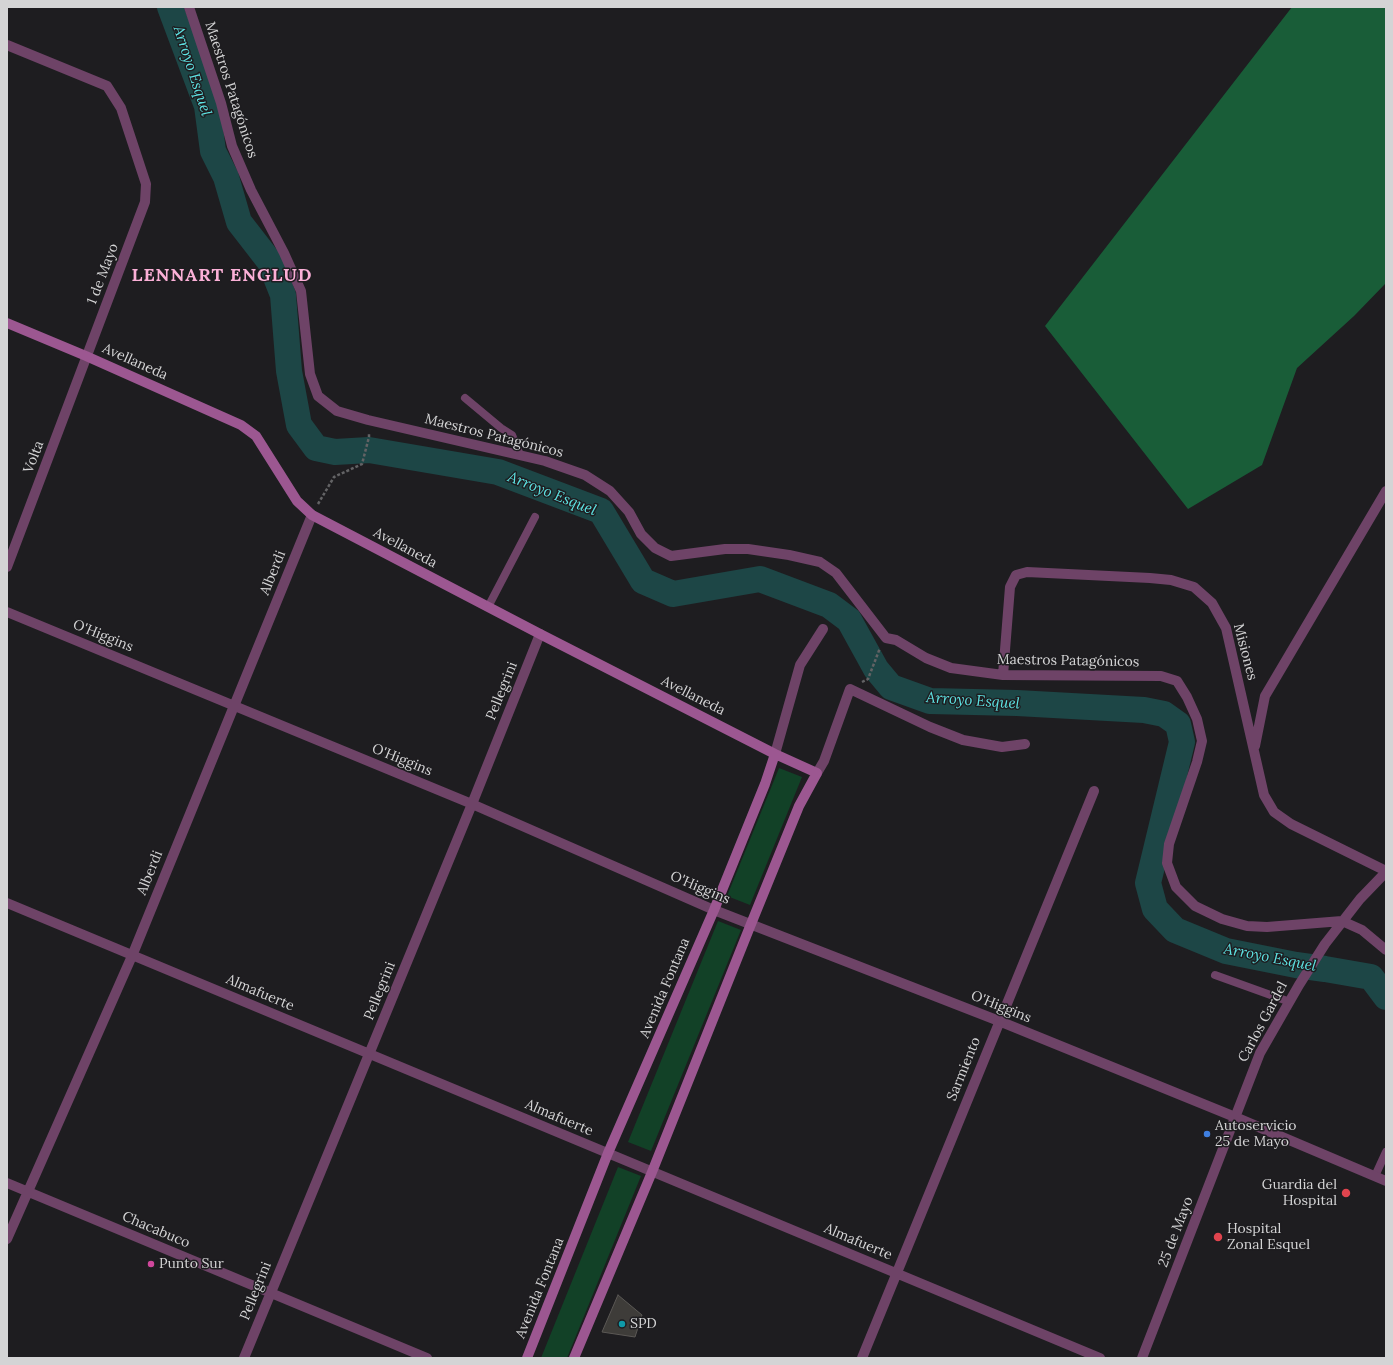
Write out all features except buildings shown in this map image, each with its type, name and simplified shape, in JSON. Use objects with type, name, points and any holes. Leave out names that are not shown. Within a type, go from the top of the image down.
[{"type":"street","name":"Maestros Patagónicos","points":[[189,7],[220,103],[232,146],[251,190],[284,253],[301,291],[310,374],[318,396],[336,411],[368,420],[545,461],[585,475],[610,491],[629,512],[641,534],[655,548],[671,556],[725,549],[748,549],[789,555],[820,562],[836,573],[886,638],[896,640],[926,658],[951,668],[1003,675],[1161,676],[1177,681],[1187,697],[1197,719],[1202,741],[1197,762],[1169,844],[1167,864],[1176,887],[1195,906],[1222,919],[1247,926],[1267,927],[1342,921],[1362,930],[1386,950]]},
{"type":"street","name":"1 de Mayo","points":[[7,45],[106,86],[121,108],[146,184],[145,202],[86,356]]},
{"type":"street","name":"Avellaneda","points":[[7,323],[86,356],[241,425],[256,436],[297,501],[312,515],[540,634],[775,754],[817,773]]},
{"type":"street","name":"Volta","points":[[7,567],[86,356]]},
{"type":"street","points":[[1254,750],[1265,696],[1386,490]]},
{"type":"street","name":"Alberdi","points":[[7,1239],[132,956],[312,515]]},
{"type":"street","name":"Misiones","points":[[1003,675],[1010,587],[1016,575],[1027,572],[1150,578],[1171,580],[1194,587],[1212,603],[1226,628],[1264,795],[1274,812],[1291,824],[1386,872]]},
{"type":"street","name":"O'Higgins","points":[[7,612],[472,804],[714,910],[999,1021],[1235,1117],[1386,1181]]},
{"type":"street","name":"Avenida Fontana","points":[[527,1358],[608,1154],[714,910],[765,784],[800,665],[823,629]]},
{"type":"street","name":"Pellegrini","points":[[244,1358],[472,804],[540,634]]},
{"type":"street","points":[[574,1358],[652,1172],[750,924],[799,806],[824,761],[850,689],[930,727],[963,740],[1002,747],[1025,744]]},
{"type":"street","name":"Sarmiento","points":[[862,1358],[1094,791]]},
{"type":"street","name":"Carlos Gardel","points":[[1235,1117],[1260,1053],[1299,985],[1325,944],[1342,921],[1360,899],[1386,872]]},
{"type":"street","name":"Almafuerte","points":[[7,903],[1100,1358]]},
{"type":"street","name":"25 de Mayo","points":[[1142,1358],[1235,1117]]},
{"type":"street","name":"Chacabuco","points":[[7,1183],[427,1358]]},
{"type":"lane","points":[[465,398],[501,428],[512,435],[520,455]]},
{"type":"lane","points":[[488,607],[535,517]]},
{"type":"lane","points":[[1215,975],[1290,1002]]},
{"type":"lane","points":[[1375,1176],[1386,1152]]},
{"type":"path","points":[[312,515],[334,476],[362,464],[369,437]]},
{"type":"path","points":[[868,679],[879,651]]},
{"type":"green space","points":[[1292,7],[1386,7],[1386,283],[1354,316],[1297,368],[1262,465],[1188,509],[1045,326]]},
{"type":"green space","points":[[779,768],[802,777],[750,905],[727,896]]},
{"type":"green space","points":[[718,921],[741,930],[651,1151],[628,1142]]},
{"type":"green space","points":[[618,1167],[641,1176],[567,1358],[541,1358]]},
{"type":"waterway","name":"Arroyo Esquel","points":[[170,7],[207,106],[213,151],[226,177],[239,222],[270,262],[283,295],[289,371],[299,425],[316,448],[335,452],[369,450],[498,472],[601,511],[643,581],[673,594],[760,579],[829,605],[849,620],[876,669],[891,687],[930,701],[1017,703],[1144,710],[1164,714],[1178,724],[1182,742],[1148,883],[1155,909],[1175,930],[1226,951],[1296,965],[1371,977],[1386,997]]},
{"type":"place","name":"Autoservicio 25 de Mayo","points":[[1207,1134]]},
{"type":"place","name":"Guardia del Hospital","points":[[1346,1193]]},
{"type":"place","name":"Hospital Zonal Esquel","points":[[1218,1237]]},
{"type":"place","name":"Punto Sur","points":[[151,1264]]},
{"type":"place","name":"SPD","points":[[622,1324]]},
{"type":"district","name":"LENNART ENGLUD","points":[[222,276]]}]
